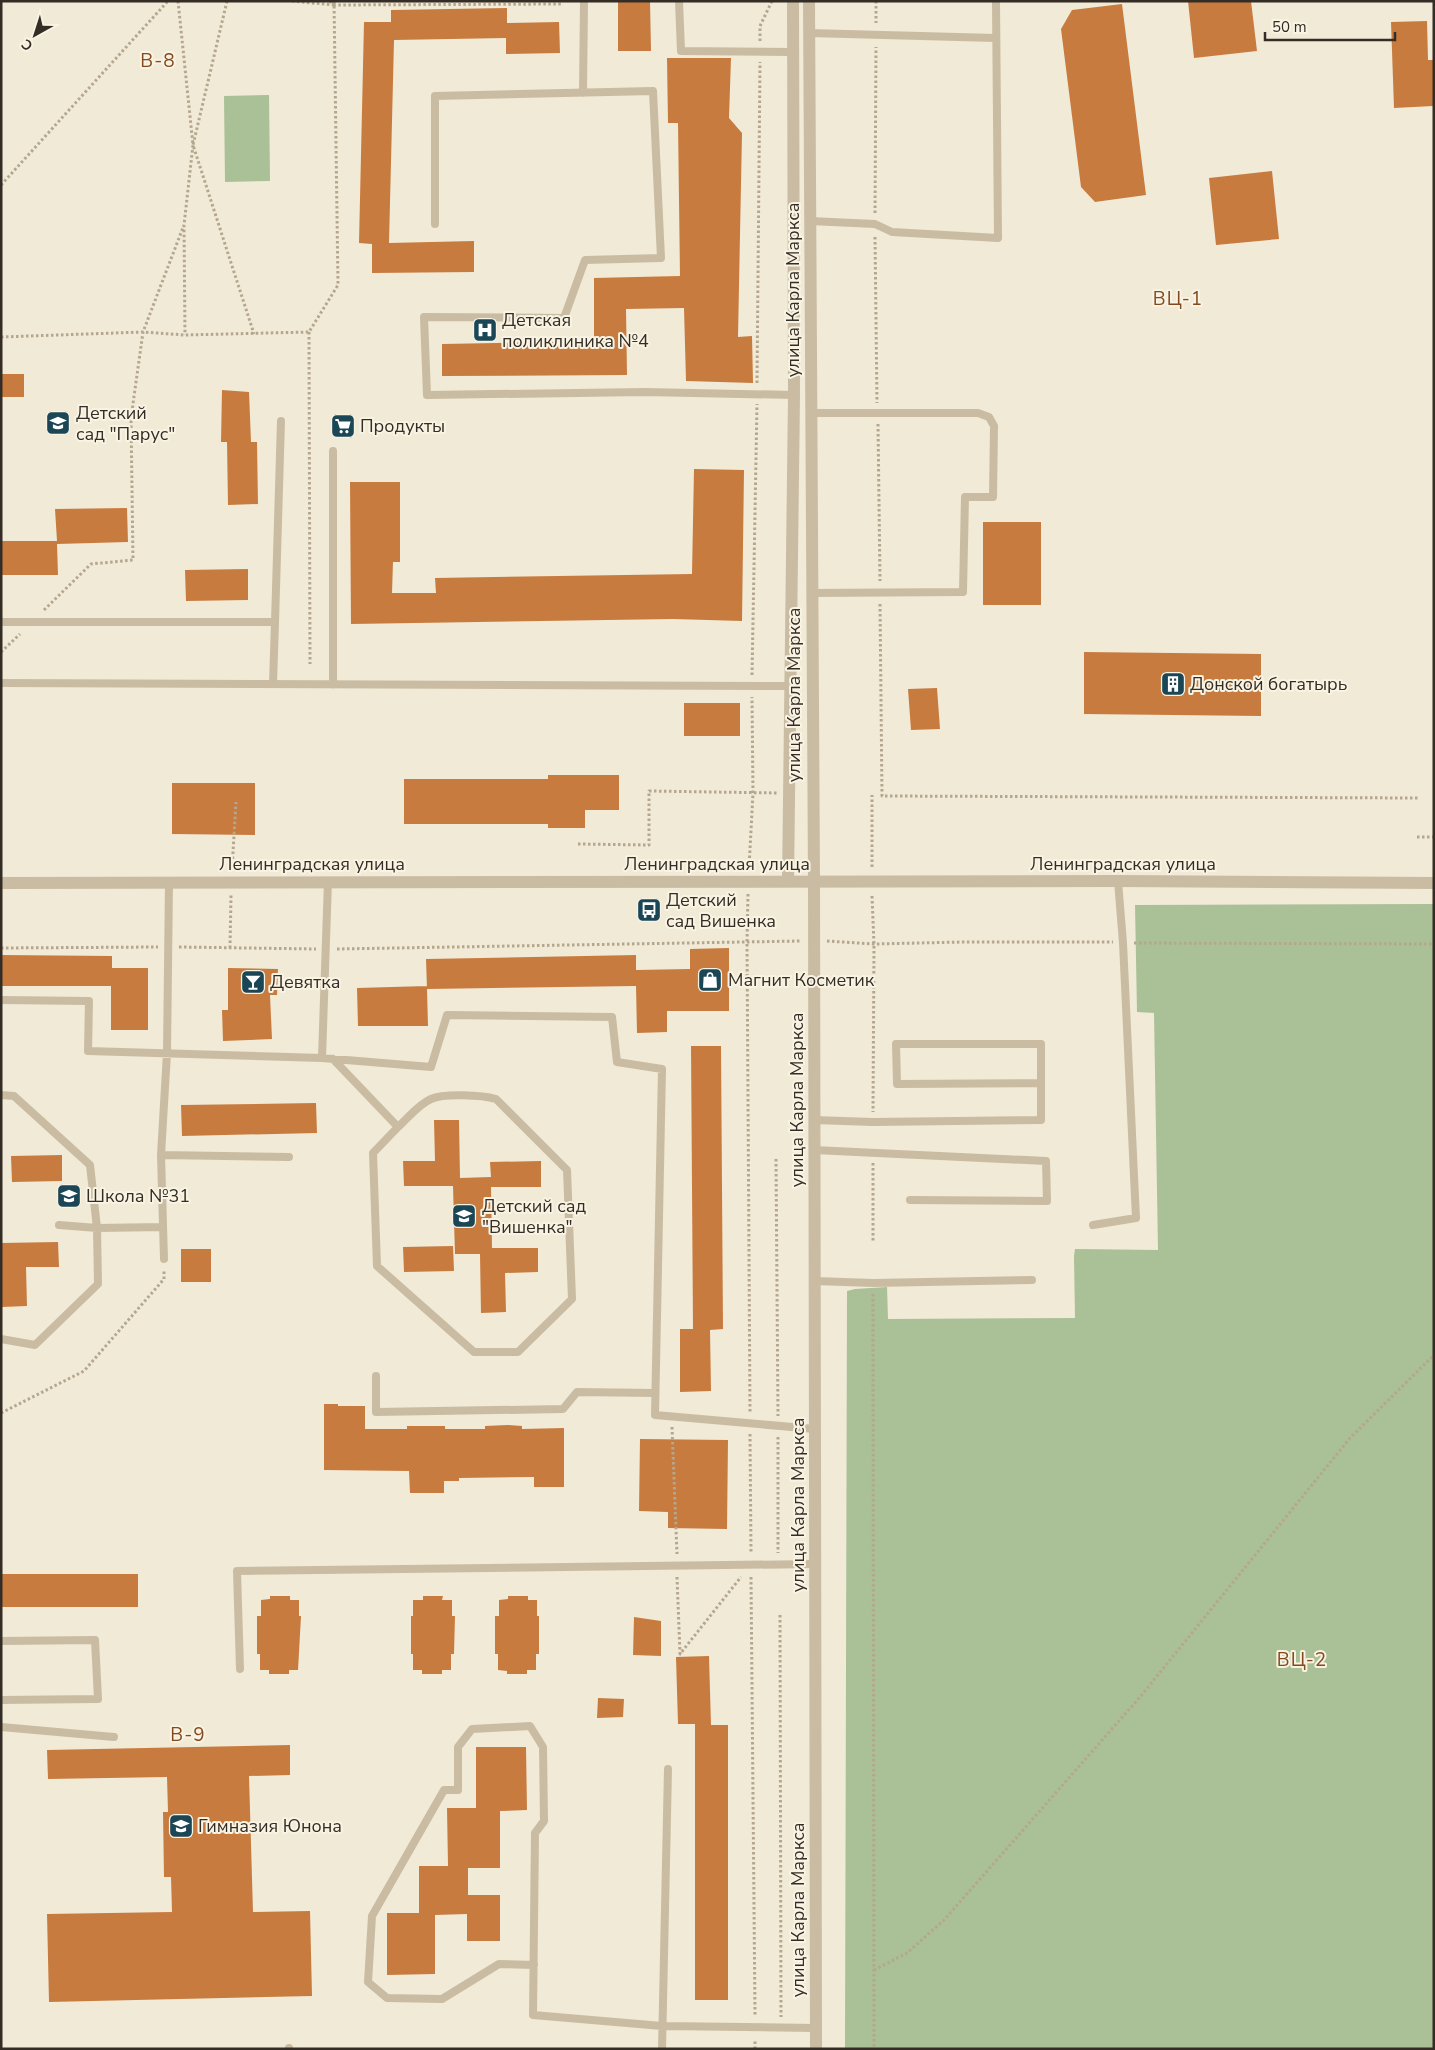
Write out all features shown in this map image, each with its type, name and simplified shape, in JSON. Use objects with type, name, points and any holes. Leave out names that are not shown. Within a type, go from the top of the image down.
[{"type":"street","name":"улица Карла Маркса","points":[[788,880],[794,395],[792,1]]},
{"type":"street","name":"улица Карла Маркса","points":[[809,1],[814,880],[816,2049]]},
{"type":"street","points":[[872,880],[1434,878]]},
{"type":"street","points":[[1,879],[169,881],[788,880]]},
{"type":"street","name":"Ленинградская улица","points":[[1,883],[788,880],[1434,883]]},
{"type":"lane","points":[[583,92],[584,1]]},
{"type":"lane","points":[[679,1],[681,51],[793,52]]},
{"type":"lane","points":[[810,221],[875,224],[892,232],[998,238],[996,1]]},
{"type":"lane","points":[[809,33],[995,38]]},
{"type":"lane","points":[[435,224],[435,96],[653,91],[661,258],[585,260],[564,318],[424,317],[427,395],[645,392],[794,395]]},
{"type":"lane","points":[[811,413],[978,413],[989,417],[994,426],[993,497],[965,497],[963,592],[811,593]]},
{"type":"lane","points":[[273,684],[281,421]]},
{"type":"lane","points":[[333,451],[333,684]]},
{"type":"lane","points":[[1,622],[275,622]]},
{"type":"lane","points":[[1,683],[791,686]]},
{"type":"lane","points":[[164,1260],[162,1155],[167,1053],[169,881]]},
{"type":"lane","points":[[322,1058],[328,881]]},
{"type":"lane","points":[[1093,1226],[1136,1218],[1124,942],[1118,881]]},
{"type":"lane","points":[[1,1000],[89,1001],[88,1051],[322,1058],[431,1066],[446,1015],[612,1018],[617,1062],[662,1069],[655,1415],[815,1429]]},
{"type":"lane","points":[[814,1120],[873,1122],[1041,1120],[1041,1083],[1041,1044],[896,1044],[897,1084],[1041,1083]]},
{"type":"lane","points":[[333,1059],[398,1127]]},
{"type":"lane","points":[[1,1095],[14,1096],[90,1165],[97,1228],[98,1284],[36,1345],[1,1338]]},
{"type":"lane","points":[[439,1096],[487,1097],[496,1099],[567,1170],[572,1299],[518,1352],[474,1352],[377,1266],[373,1153],[398,1127],[429,1100],[439,1096]]},
{"type":"lane","points":[[814,1150],[1046,1161],[1047,1201],[910,1200]]},
{"type":"lane","points":[[162,1155],[289,1157]]},
{"type":"lane","points":[[59,1225],[97,1228],[163,1227]]},
{"type":"lane","points":[[815,1281],[873,1283],[1032,1280]]},
{"type":"lane","points":[[376,1376],[376,1412],[564,1409],[577,1392],[655,1393]]},
{"type":"lane","points":[[240,1669],[237,1571],[815,1564]]},
{"type":"lane","points":[[1,1641],[95,1640],[98,1699],[1,1700]]},
{"type":"lane","points":[[534,1965],[499,1964],[442,1999],[387,1998],[368,1982],[372,1916],[444,1790],[458,1790],[458,1748],[472,1728],[530,1726],[543,1747],[544,1821],[535,1833],[534,1965],[533,2015],[662,2026],[816,2028]]},
{"type":"lane","points":[[1,1727],[114,1737]]},
{"type":"lane","points":[[662,2049],[668,1769]]},
{"type":"path","points":[[1,185],[168,1]]},
{"type":"path","points":[[178,1],[178,22],[193,145],[254,334]]},
{"type":"path","points":[[185,335],[184,225],[193,145],[227,1]]},
{"type":"path","points":[[292,1],[333,3],[561,4]]},
{"type":"path","points":[[753,793],[752,686],[760,26],[772,1]]},
{"type":"path","points":[[876,1],[875,224],[882,796],[1418,798]]},
{"type":"path","points":[[310,664],[309,332],[338,285],[333,3]]},
{"type":"path","points":[[1,652],[91,564],[133,560],[131,418],[143,332],[184,225]]},
{"type":"path","points":[[1,337],[143,332],[185,335],[309,332]]},
{"type":"path","points":[[578,844],[649,845],[648,791],[790,793]]},
{"type":"path","points":[[872,795],[874,944],[873,1122]]},
{"type":"path","points":[[1417,837],[1434,838]]},
{"type":"path","points":[[1,948],[169,946],[326,949],[814,941],[874,944],[1124,942],[1434,944]]},
{"type":"path","points":[[873,1154],[873,1243]]},
{"type":"path","points":[[776,1159],[778,1564]]},
{"type":"path","points":[[1,1413],[84,1371],[164,1279],[164,1260]]},
{"type":"path","points":[[873,1283],[874,2049]]},
{"type":"path","points":[[874,1970],[907,1953],[944,1920],[1140,1697],[1350,1438],[1434,1355]]},
{"type":"path","points":[[780,1616],[781,2027]]},
{"type":"green space","points":[[269,95],[270,181],[225,182],[224,96]]},
{"type":"green space","points":[[1434,904],[1434,2049],[845,2049],[847,1291],[887,1287],[888,1319],[1075,1318],[1075,1249],[1158,1250],[1154,1013],[1137,1012],[1135,905]]},
{"type":"building","points":[[618,1],[650,1],[651,51],[618,51]]},
{"type":"building","points":[[1188,1],[1251,1],[1257,51],[1194,58]]},
{"type":"building","points":[[1122,4],[1146,195],[1095,202],[1081,187],[1061,29],[1072,10]]},
{"type":"building","points":[[507,8],[507,23],[559,22],[560,53],[506,54],[506,38],[394,40],[389,243],[474,241],[474,272],[372,273],[372,244],[359,243],[364,22],[391,22],[391,10]]},
{"type":"building","points":[[1427,21],[1428,60],[1434,60],[1433,106],[1394,108],[1391,22]]},
{"type":"building","points":[[667,58],[731,58],[729,118],[742,133],[738,337],[752,336],[753,383],[686,381],[684,308],[626,309],[627,375],[442,376],[442,344],[594,341],[594,278],[680,276],[678,123],[668,123]]},
{"type":"building","points":[[1272,171],[1279,239],[1216,245],[1209,178]]},
{"type":"building","points":[[1,374],[24,374],[24,397],[1,397]]},
{"type":"building","points":[[222,390],[249,392],[251,442],[257,442],[258,504],[228,505],[227,442],[221,442]]},
{"type":"building","name":"Продукты","points":[[335,414],[351,414],[352,438],[336,438]]},
{"type":"building","points":[[694,469],[744,470],[742,621],[673,619],[351,624],[350,482],[400,482],[400,562],[393,562],[392,593],[436,593],[435,578],[692,574]]},
{"type":"building","points":[[127,508],[128,542],[57,544],[58,575],[1,575],[1,541],[57,541],[55,509]]},
{"type":"building","points":[[983,522],[1041,522],[1041,605],[983,605]]},
{"type":"building","points":[[248,569],[248,600],[186,601],[185,570]]},
{"type":"building","name":"Донской богатырь","points":[[1084,652],[1261,654],[1261,716],[1084,714]]},
{"type":"building","points":[[937,688],[940,729],[911,730],[908,689]]},
{"type":"building","points":[[684,703],[740,703],[740,736],[684,736]]},
{"type":"building","points":[[548,775],[619,775],[619,810],[585,810],[585,828],[548,828],[548,824],[404,824],[404,779],[548,779]]},
{"type":"building","points":[[172,783],[255,783],[255,835],[172,834]]},
{"type":"building","points":[[729,948],[729,1011],[667,1011],[667,1032],[637,1033],[636,986],[427,989],[428,1026],[358,1026],[357,988],[427,986],[426,959],[636,955],[636,970],[690,969],[690,949]]},
{"type":"building","points":[[1,955],[112,956],[112,968],[148,968],[148,1030],[111,1030],[111,986],[1,986]]},
{"type":"building","points":[[228,968],[278,969],[277,995],[270,995],[272,1039],[223,1041],[222,1010],[228,1010]]},
{"type":"building","points":[[691,1046],[721,1046],[723,1329],[710,1330],[711,1391],[680,1392],[680,1329],[693,1329]]},
{"type":"building","points":[[316,1103],[317,1133],[182,1136],[181,1105]]},
{"type":"building","points":[[434,1120],[459,1120],[460,1178],[491,1177],[490,1162],[541,1161],[541,1187],[491,1187],[492,1248],[538,1248],[538,1272],[505,1273],[506,1312],[481,1313],[480,1254],[455,1254],[453,1186],[404,1186],[403,1161],[435,1161]]},
{"type":"building","points":[[62,1155],[62,1181],[12,1182],[11,1156]]},
{"type":"building","points":[[58,1242],[59,1267],[26,1267],[27,1306],[2,1307],[1,1243]]},
{"type":"building","points":[[453,1246],[454,1271],[404,1272],[403,1247]]},
{"type":"building","points":[[181,1249],[211,1249],[211,1282],[181,1282]]},
{"type":"building","points":[[324,1404],[365,1406],[365,1429],[407,1429],[407,1426],[445,1426],[445,1429],[485,1429],[485,1426],[508,1425],[522,1426],[522,1429],[564,1428],[564,1487],[534,1487],[534,1477],[459,1478],[459,1481],[444,1481],[444,1493],[410,1493],[409,1471],[324,1470]]},
{"type":"building","points":[[640,1439],[728,1440],[727,1529],[668,1528],[668,1512],[639,1511]]},
{"type":"building","points":[[1,1574],[138,1574],[138,1607],[1,1607]]},
{"type":"building","points":[[270,1596],[290,1596],[290,1600],[299,1600],[299,1616],[301,1616],[298,1670],[289,1670],[289,1674],[269,1674],[269,1670],[260,1670],[260,1654],[257,1654],[257,1616],[261,1616],[261,1600],[270,1599]]},
{"type":"building","points":[[423,1596],[443,1596],[442,1600],[452,1600],[452,1616],[455,1616],[454,1654],[451,1654],[451,1670],[442,1670],[442,1674],[422,1674],[422,1670],[413,1670],[411,1616],[413,1616],[413,1600],[423,1600]]},
{"type":"building","points":[[508,1596],[528,1596],[528,1600],[537,1600],[539,1654],[536,1654],[536,1670],[527,1670],[527,1674],[507,1674],[507,1671],[498,1670],[498,1654],[495,1654],[495,1616],[499,1616],[499,1600],[508,1599]]},
{"type":"building","points":[[634,1617],[661,1621],[661,1656],[633,1655]]},
{"type":"building","points":[[709,1656],[711,1725],[728,1725],[728,2000],[695,2000],[695,1724],[678,1724],[676,1657]]},
{"type":"building","points":[[598,1698],[624,1699],[623,1717],[597,1718]]},
{"type":"building","points":[[290,1745],[290,1775],[249,1776],[253,1912],[310,1911],[312,1996],[49,2002],[47,1914],[172,1912],[171,1877],[164,1877],[163,1812],[168,1812],[167,1777],[48,1779],[47,1750]]},
{"type":"building","points":[[476,1747],[526,1747],[527,1810],[500,1811],[500,1868],[468,1868],[468,1895],[500,1895],[500,1941],[467,1941],[467,1914],[435,1915],[435,1974],[387,1975],[387,1913],[419,1913],[419,1866],[448,1866],[447,1808],[476,1808]]},
{"type":"place","name":"Детская поликлиника №4","points":[[485,330]]},
{"type":"place","name":"Детский сад \"Парус\"","points":[[58,423]]},
{"type":"place","name":"Продукты","points":[[343,426]]},
{"type":"place","name":"Донской богатырь","points":[[1173,684]]},
{"type":"place","name":"Детский сад Вишенка","points":[[649,910]]},
{"type":"place","name":"Магнит Косметик","points":[[710,980]]},
{"type":"place","name":"Девятка","points":[[253,982]]},
{"type":"place","name":"Школа №31","points":[[69,1196]]},
{"type":"place","name":"Детский сад \"Вишенка\"","points":[[464,1216]]},
{"type":"place","name":"Гимназия Юнона","points":[[181,1826]]},
{"type":"district","name":"В-8","points":[[158,61]]},
{"type":"district","name":"ВЦ-1","points":[[1178,299]]},
{"type":"district","name":"ВЦ-2","points":[[1302,1660]]},
{"type":"district","name":"В-9","points":[[188,1735]]}]
